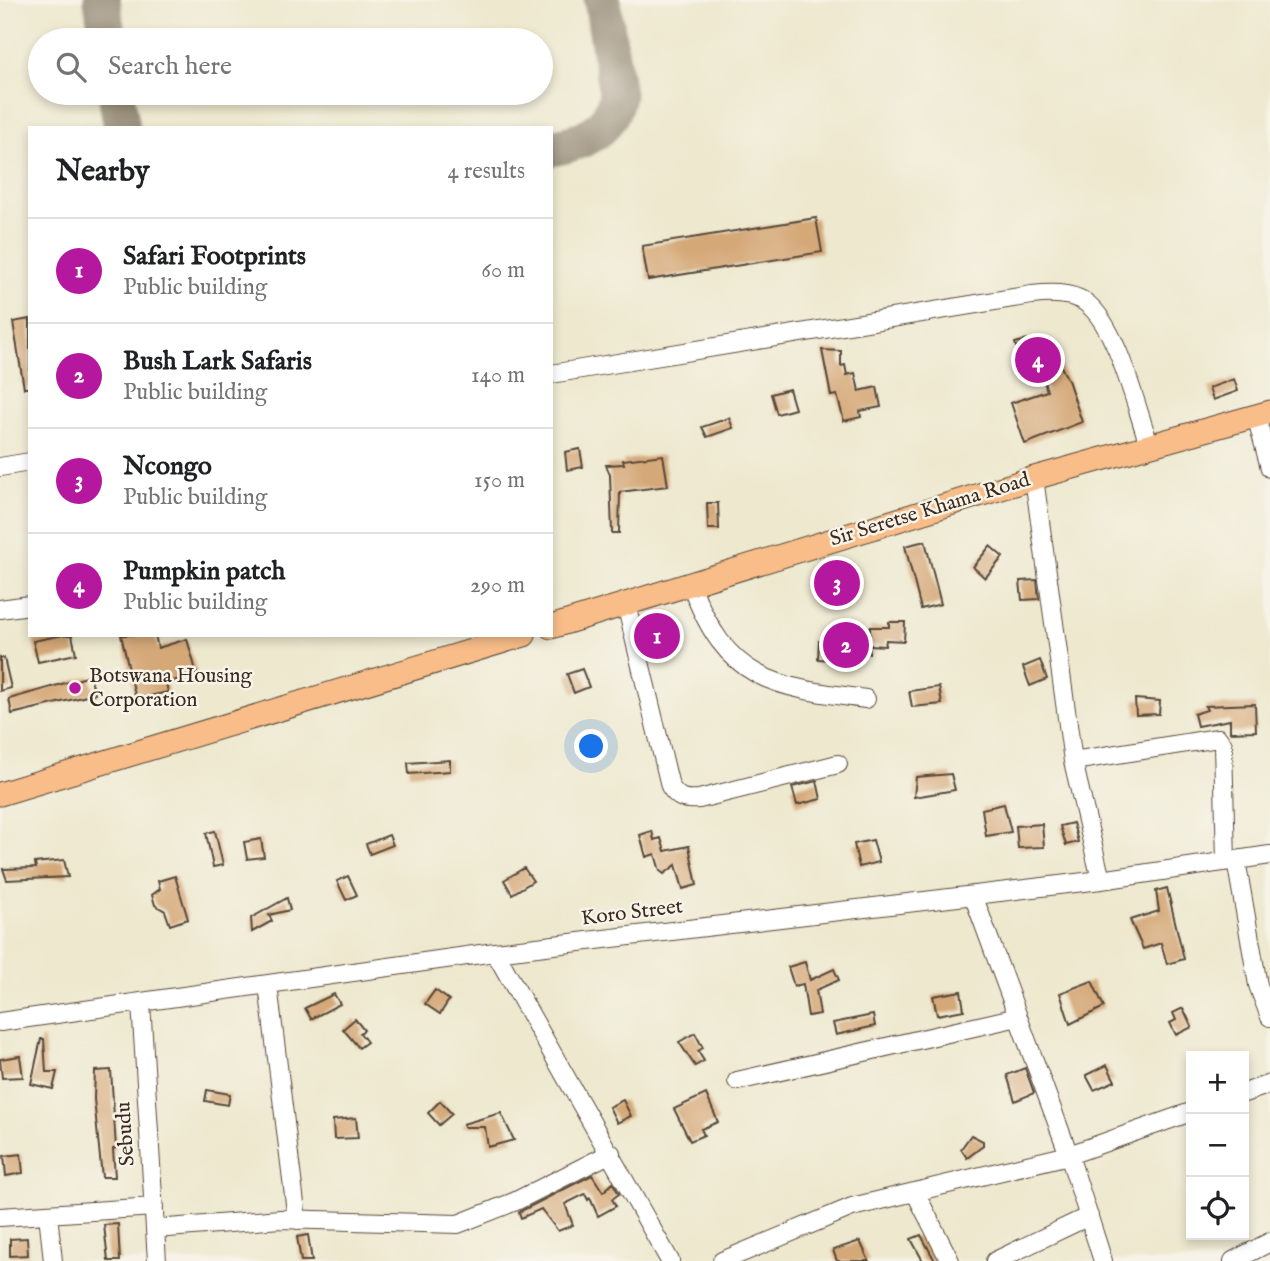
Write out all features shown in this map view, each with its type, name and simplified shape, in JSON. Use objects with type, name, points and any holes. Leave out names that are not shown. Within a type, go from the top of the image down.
[{"type":"main road","name":"Sir Seretse Khama Road","points":[[553,626],[1034,478],[1263,413]]},
{"type":"main road","points":[[0,794],[517,637]]},
{"type":"street","points":[[553,374],[1032,295],[1069,295],[1085,302],[1108,332],[1149,444]]},
{"type":"street","points":[[1263,413],[1270,468]]},
{"type":"street","points":[[0,467],[28,462]]},
{"type":"street","points":[[1034,478],[1073,761],[1101,880]]},
{"type":"street","points":[[691,584],[708,624],[724,650],[755,675],[820,693],[866,699]]},
{"type":"street","points":[[626,604],[670,786],[676,796],[686,800],[699,799],[838,764]]},
{"type":"street","points":[[0,610],[28,605]]},
{"type":"street","points":[[1073,761],[1218,738],[1223,745],[1231,860],[1258,985],[1270,1017]]},
{"type":"street","name":"Koro Street","points":[[0,1022],[495,952],[1101,880],[1270,855]]},
{"type":"street","points":[[973,895],[1069,1155],[1103,1261]]},
{"type":"street","points":[[495,952],[670,1261]]},
{"type":"street","points":[[268,985],[297,1220]]},
{"type":"street","name":"Sebudu","points":[[141,1003],[157,1261]]},
{"type":"street","points":[[737,1080],[1018,1017]]},
{"type":"street","points":[[1249,1091],[1270,1084]]},
{"type":"street","points":[[722,1261],[852,1207],[1069,1155],[1186,1114]]},
{"type":"street","points":[[156,1229],[297,1220],[458,1224],[516,1201],[611,1153]]},
{"type":"street","points":[[915,1192],[950,1261]]},
{"type":"street","points":[[0,1217],[154,1207]]},
{"type":"street","points":[[48,1214],[52,1261]]},
{"type":"street","points":[[995,1261],[1089,1216]]},
{"type":"street","points":[[1233,1261],[1270,1242]]},
{"type":"building","points":[[816,218],[822,252],[648,280],[642,246]]},
{"type":"building","points":[[28,319],[28,388],[24,388],[13,322]]},
{"type":"building","points":[[1027,340],[1036,368],[1024,371],[1015,343]]},
{"type":"building","points":[[822,350],[841,351],[841,366],[845,365],[847,375],[855,373],[859,391],[877,387],[881,407],[860,411],[861,417],[844,421],[837,395],[831,396]]},
{"type":"building","points":[[1057,359],[1068,380],[1082,422],[1025,444],[1011,403],[1047,391],[1040,368]]},
{"type":"building","points":[[1234,379],[1238,391],[1213,400],[1209,388]]},
{"type":"building","points":[[789,389],[795,409],[777,414],[771,394]]},
{"type":"building","points":[[729,418],[733,428],[707,437],[702,427]]},
{"type":"building","points":[[580,449],[583,467],[567,470],[565,452]]},
{"type":"building","points":[[663,455],[668,486],[620,492],[619,533],[612,533],[610,475],[606,465],[624,464],[623,460]]},
{"type":"building","points":[[707,503],[718,503],[719,529],[708,529]]},
{"type":"building","points":[[925,541],[941,604],[921,609],[905,546]]},
{"type":"building","points":[[990,546],[1003,557],[985,578],[973,567]]},
{"type":"building","points":[[850,573],[852,593],[827,596],[825,580],[834,579],[833,574]]},
{"type":"building","points":[[1037,580],[1039,599],[1022,600],[1020,581]]},
{"type":"building","points":[[889,622],[905,622],[904,641],[886,640],[885,646],[869,645],[869,653],[834,655],[834,660],[818,659],[819,641],[837,642],[837,636],[870,634],[870,627],[889,627]]},
{"type":"building","points":[[72,637],[76,654],[38,662],[33,641]]},
{"type":"building","points":[[121,637],[155,637],[158,648],[187,639],[197,674],[166,683],[168,692],[136,699]]},
{"type":"building","points":[[0,658],[4,658],[11,688],[0,691]]},
{"type":"building","points":[[1040,660],[1047,679],[1030,686],[1023,667]]},
{"type":"building","points":[[582,669],[589,687],[574,693],[567,674]]},
{"type":"building","points":[[90,676],[95,694],[12,714],[9,699]]},
{"type":"building","points":[[939,687],[942,704],[912,707],[909,691]]},
{"type":"building","points":[[1135,699],[1160,701],[1159,714],[1136,715]]},
{"type":"building","points":[[1255,704],[1256,731],[1230,732],[1230,720],[1197,726],[1194,714],[1207,710],[1205,706]]},
{"type":"building","points":[[450,760],[450,771],[409,774],[408,763]]},
{"type":"building","points":[[951,774],[955,790],[914,797],[916,777]]},
{"type":"building","points":[[817,781],[821,799],[797,805],[792,787]]},
{"type":"building","points":[[1004,804],[1011,832],[986,836],[982,809]]},
{"type":"building","points":[[1073,823],[1078,842],[1066,845],[1060,826]]},
{"type":"building","points":[[1042,824],[1044,847],[1018,848],[1016,826]]},
{"type":"building","points":[[215,831],[223,865],[213,867],[206,833]]},
{"type":"building","points":[[652,831],[654,840],[661,838],[665,851],[689,846],[697,885],[683,889],[676,865],[664,874],[660,871],[655,854],[646,857],[640,835]]},
{"type":"building","points":[[389,835],[393,845],[370,854],[366,844]]},
{"type":"building","points":[[261,839],[264,857],[247,859],[244,842]]},
{"type":"building","points":[[873,840],[879,862],[859,867],[854,844]]},
{"type":"building","points":[[64,860],[68,877],[7,880],[3,869],[36,868],[35,863]]},
{"type":"building","points":[[524,868],[533,881],[512,894],[504,880]]},
{"type":"building","points":[[175,876],[188,919],[170,925],[165,911],[155,905],[152,895],[160,889],[158,881]]},
{"type":"building","points":[[348,876],[357,895],[346,900],[337,881]]},
{"type":"building","points":[[1167,888],[1184,959],[1167,964],[1161,943],[1143,949],[1130,920],[1159,911],[1156,891]]},
{"type":"building","points":[[287,898],[290,910],[269,915],[272,921],[252,932],[251,918]]},
{"type":"building","points":[[805,962],[810,980],[834,969],[839,980],[816,990],[820,1014],[808,1016],[803,984],[794,986],[788,967]]},
{"type":"building","points":[[1092,981],[1104,1007],[1070,1024],[1060,993]]},
{"type":"building","points":[[435,990],[449,1000],[440,1014],[425,1004]]},
{"type":"building","points":[[961,991],[964,1010],[937,1015],[933,996]]},
{"type":"building","points":[[334,994],[340,1004],[311,1019],[305,1008]]},
{"type":"building","points":[[1183,1008],[1192,1027],[1176,1035],[1170,1023],[1176,1020],[1173,1013]]},
{"type":"building","points":[[873,1015],[875,1026],[836,1035],[833,1023]]},
{"type":"building","points":[[355,1019],[364,1030],[360,1033],[367,1042],[359,1048],[343,1029]]},
{"type":"building","points":[[695,1033],[703,1048],[698,1051],[704,1061],[695,1066],[679,1042]]},
{"type":"building","points":[[41,1039],[44,1039],[46,1072],[57,1072],[53,1089],[31,1084]]},
{"type":"building","points":[[20,1056],[23,1077],[2,1078],[0,1059]]},
{"type":"building","points":[[1107,1065],[1115,1081],[1094,1090],[1086,1075]]},
{"type":"building","points":[[1025,1068],[1034,1093],[1015,1101],[1007,1075]]},
{"type":"building","points":[[111,1070],[115,1177],[102,1177],[94,1099],[95,1071]]},
{"type":"building","points":[[207,1090],[230,1094],[228,1105],[205,1101]]},
{"type":"building","points":[[706,1094],[718,1122],[701,1129],[704,1135],[690,1141],[674,1109]]},
{"type":"building","points":[[623,1100],[631,1116],[617,1123],[609,1107]]},
{"type":"building","points":[[440,1101],[452,1114],[439,1125],[428,1113]]},
{"type":"building","points":[[501,1113],[514,1140],[488,1147],[485,1127],[464,1127],[463,1124]]},
{"type":"building","points":[[356,1118],[358,1138],[334,1139],[333,1120]]},
{"type":"building","points":[[971,1135],[983,1141],[983,1146],[967,1158],[961,1149]]},
{"type":"building","points":[[21,1154],[23,1173],[6,1176],[4,1156]]},
{"type":"building","points":[[592,1175],[603,1192],[613,1183],[619,1194],[612,1199],[616,1206],[598,1216],[590,1198],[588,1200],[585,1194],[565,1204],[573,1225],[558,1231],[541,1209],[521,1218],[519,1212]]},
{"type":"building","points":[[118,1224],[120,1261],[108,1261],[104,1225]]},
{"type":"building","points":[[308,1235],[312,1261],[301,1261],[297,1237]]},
{"type":"building","points":[[921,1235],[935,1261],[923,1261],[911,1239]]},
{"type":"building","points":[[27,1238],[28,1255],[10,1256],[10,1239]]},
{"type":"building","points":[[860,1241],[869,1261],[837,1261],[833,1250]]},
{"type":"taxiway","points":[[102,0],[106,28]]},
{"type":"taxiway","points":[[553,148],[575,142],[594,133],[609,117],[614,107],[617,94],[602,0]]},
{"type":"taxiway","points":[[118,105],[122,126]]},
{"type":"place","name":"Pumpkin patch","points":[[1038,360]]},
{"type":"place","name":"Ncongo","points":[[837,583]]},
{"type":"place","name":"Safari Footprints","points":[[657,636]]},
{"type":"place","name":"Bush Lark Safaris","points":[[846,645]]},
{"type":"place","name":"Botswana Housing Corporation","points":[[75,688]]}]
